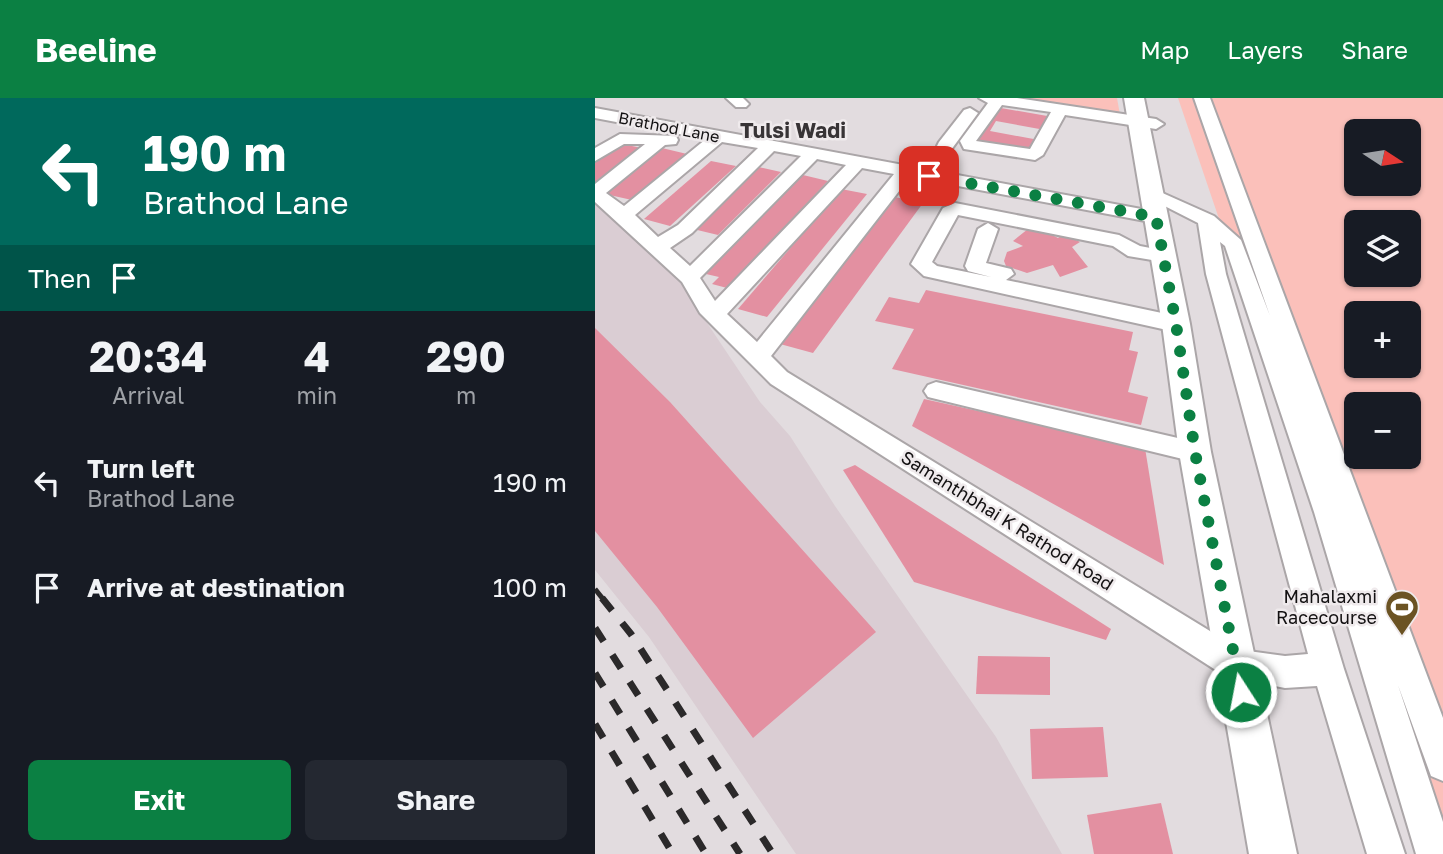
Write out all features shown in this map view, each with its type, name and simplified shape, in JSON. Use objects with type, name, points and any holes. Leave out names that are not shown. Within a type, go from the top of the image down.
[{"type":"main road","points":[[1134,98],[1147,123]]},
{"type":"main road","points":[[1149,98],[1147,123],[1161,205],[1164,256],[1159,314],[1195,452],[1273,854]]},
{"type":"street","points":[[1202,98],[1443,764]]},
{"type":"street","points":[[989,99],[1147,123]]},
{"type":"street","points":[[989,99],[968,144],[1035,155],[1060,110]]},
{"type":"street","points":[[945,146],[989,99]]},
{"type":"street","name":"Brathod Lane","points":[[595,113],[712,142],[770,146],[904,172],[1161,205]]},
{"type":"street","points":[[595,156],[620,139],[712,142]]},
{"type":"street","points":[[596,191],[662,139]]},
{"type":"street","points":[[622,214],[634,209],[712,142]]},
{"type":"street","points":[[657,247],[685,229],[770,146]]},
{"type":"street","points":[[688,276],[700,269],[813,155]]},
{"type":"street","points":[[714,314],[736,294],[857,163]]},
{"type":"street","points":[[757,358],[904,172]]},
{"type":"street","name":"Samanthbhai K Rathod Road","points":[[596,191],[688,276],[714,314],[779,378],[1236,665]]},
{"type":"street","points":[[1161,205],[1207,220],[1234,244],[1328,512],[1435,854]]},
{"type":"street","points":[[1159,314],[931,271],[921,264],[950,212],[955,209],[1119,241],[1135,252],[1164,256]]},
{"type":"street","points":[[1207,220],[1216,274],[1328,668],[1386,854]]},
{"type":"street","points":[[988,229],[974,262],[979,268],[1159,314]]},
{"type":"street","points":[[936,391],[1195,452]]},
{"type":"street","points":[[1236,665],[1285,672],[1328,668]]},
{"type":"shaded area","points":[[1019,98],[1117,98],[1120,115]]},
{"type":"shaded area","name":"Mahalaxmi Racecourse","points":[[1178,98],[1443,98],[1443,854],[1422,817]]},
{"type":"shaded area","points":[[595,200],[683,281],[697,308],[760,402],[790,436],[835,506],[996,737],[1062,854],[796,854],[649,637],[595,570]]},
{"type":"building","points":[[995,107],[1053,117],[1045,130],[996,121],[990,131],[1039,140],[1031,154],[969,143]]},
{"type":"building","points":[[618,143],[646,149],[595,185],[595,160]]},
{"type":"building","points":[[662,148],[687,154],[632,200],[605,194]]},
{"type":"building","points":[[711,161],[736,166],[670,226],[644,219]]},
{"type":"building","points":[[754,166],[781,172],[718,235],[689,228]]},
{"type":"building","points":[[803,175],[828,181],[727,288],[712,284],[719,277],[706,274]]},
{"type":"building","points":[[841,189],[867,194],[767,317],[738,309]]},
{"type":"building","points":[[895,197],[923,203],[813,353],[780,344]]},
{"type":"building","points":[[1033,225],[1058,238],[1064,234],[1080,242],[1072,247],[1088,267],[1060,277],[1053,265],[1027,273],[1006,266],[1004,261],[1007,252],[1023,246],[1013,241]]},
{"type":"building","points":[[926,290],[1133,332],[1129,350],[1138,352],[1128,392],[1148,397],[1141,425],[892,369],[914,329],[875,321],[889,297],[919,303]]},
{"type":"building","points":[[595,328],[670,402],[876,632],[753,738],[657,607],[595,531]]},
{"type":"building","points":[[924,399],[1145,448],[1164,565],[912,426]]},
{"type":"building","points":[[855,465],[1111,629],[1106,640],[914,582],[843,470]]},
{"type":"building","points":[[978,656],[1050,657],[1050,695],[976,694]]},
{"type":"building","points":[[1103,727],[1108,777],[1032,779],[1030,729]]},
{"type":"building","points":[[1161,803],[1173,854],[1094,854],[1087,815]]},
{"type":"railway","points":[[595,589],[603,599]]},
{"type":"railway","points":[[602,598],[631,634],[773,854]]},
{"type":"railway","points":[[595,628],[740,854]]},
{"type":"railway","points":[[595,673],[706,854]]},
{"type":"railway","points":[[595,724],[673,854]]},
{"type":"place","name":"Mahalaxmi Racecourse","points":[[1402,637]]},
{"type":"district","name":"Tulsi Wadi","points":[[793,131]]},
{"type":"route","points":[[929,176],[1156,217],[1176,324],[1195,452],[1241,692]]}]
